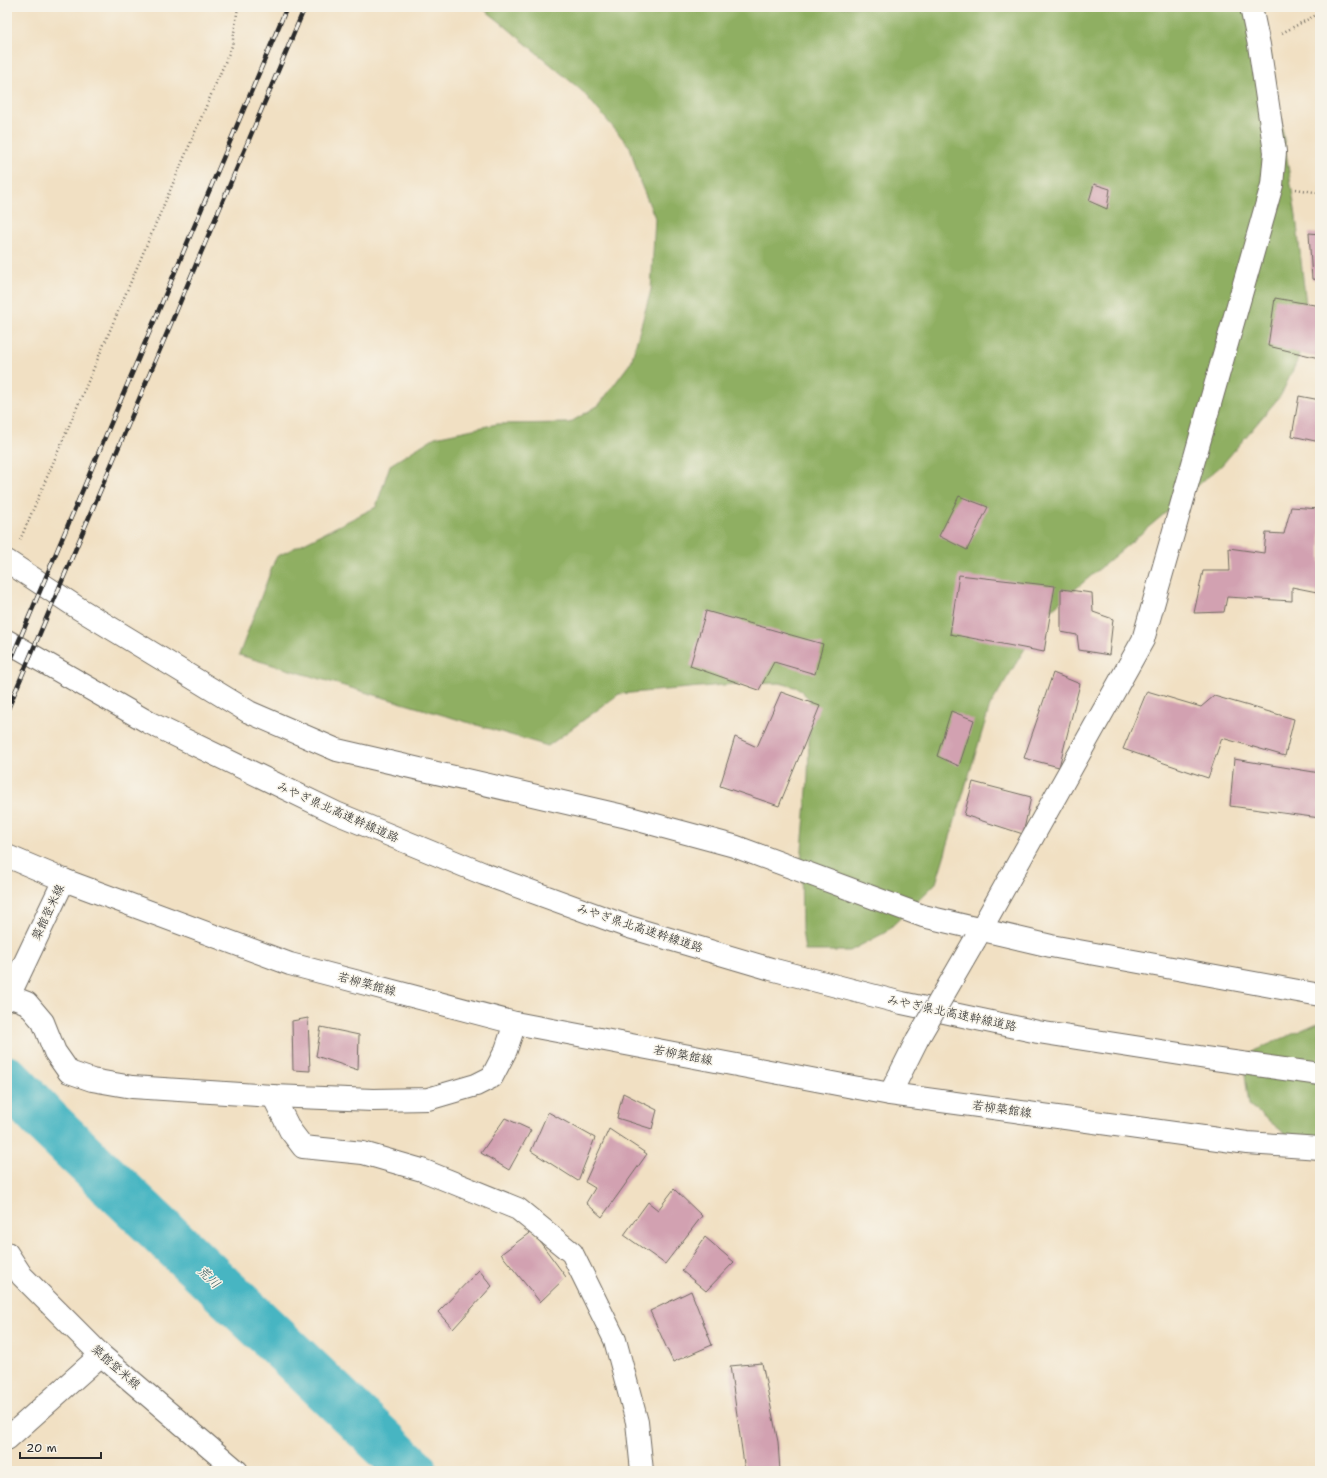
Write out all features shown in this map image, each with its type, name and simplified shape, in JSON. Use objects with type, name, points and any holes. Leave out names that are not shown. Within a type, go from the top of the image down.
[{"type":"street","points":[[890,1094],[917,1040],[978,935],[1143,640],[1272,185],[1275,152],[1259,45],[1251,7]]},
{"type":"street","points":[[8,562],[78,608],[249,712],[337,750],[623,816],[734,846],[978,935],[1051,946],[1320,995]]},
{"type":"street","name":"みやぎ県北高速幹線道路","points":[[7,641],[148,722],[336,813],[484,874],[629,927],[772,969],[925,1008],[1038,1032],[1320,1074]]},
{"type":"street","name":"築館登米線","points":[[7,856],[64,880],[8,992]]},
{"type":"street","name":"若柳築館線","points":[[64,880],[290,964],[515,1023],[890,1094],[1247,1143],[1320,1148]]},
{"type":"street","points":[[8,992],[27,1003],[43,1022],[55,1052],[69,1072],[92,1080],[132,1087],[273,1096],[373,1100],[428,1099],[476,1085],[492,1077],[506,1050],[515,1023]]},
{"type":"street","points":[[273,1096],[290,1130],[302,1147],[362,1153],[422,1170],[518,1209],[572,1253],[615,1340],[637,1422],[642,1471]]},
{"type":"street","name":"築館登米線","points":[[7,1253],[22,1276],[101,1355],[237,1471]]},
{"type":"street","points":[[7,1439],[101,1355]]},
{"type":"path","points":[[8,562],[232,46],[238,7]]},
{"type":"path","points":[[1259,45],[1320,13]]},
{"type":"green space","points":[[481,7],[1263,7],[1296,216],[1307,314],[1298,359],[1281,395],[1222,465],[1046,614],[990,706],[936,883],[886,932],[850,951],[805,951],[802,930],[801,862],[808,778],[810,700],[798,688],[780,683],[735,684],[619,694],[548,746],[239,655],[276,557],[376,507],[390,465],[435,437],[497,424],[569,423],[599,405],[631,362],[651,290],[655,218],[640,182],[630,147],[582,91]]},
{"type":"green space","points":[[1320,1022],[1320,1145],[1288,1136],[1249,1105],[1245,1074],[1249,1053]]},
{"type":"building","points":[[1094,184],[1110,189],[1107,209],[1089,201]]},
{"type":"building","points":[[1309,233],[1320,234],[1320,280],[1312,279]]},
{"type":"building","points":[[1275,298],[1320,306],[1319,358],[1268,346]]},
{"type":"building","points":[[1299,396],[1320,400],[1320,442],[1292,436]]},
{"type":"building","points":[[959,496],[988,507],[967,550],[939,536]]},
{"type":"building","points":[[1291,507],[1320,509],[1320,617],[1317,592],[1292,587],[1292,601],[1227,597],[1224,612],[1194,613],[1203,571],[1230,571],[1229,548],[1264,553],[1266,533],[1284,534]]},
{"type":"building","points":[[959,575],[1055,586],[1044,652],[950,634]]},
{"type":"building","points":[[1061,589],[1092,593],[1093,612],[1113,619],[1109,655],[1079,650],[1077,635],[1061,632]]},
{"type":"building","points":[[706,611],[823,644],[815,674],[774,662],[759,690],[690,666]]},
{"type":"building","points":[[1053,673],[1080,684],[1059,767],[1024,758]]},
{"type":"building","points":[[1147,691],[1201,707],[1214,696],[1294,719],[1285,756],[1222,738],[1208,778],[1123,749]]},
{"type":"building","points":[[781,692],[820,706],[779,806],[720,786],[735,737],[757,747]]},
{"type":"building","points":[[951,711],[974,720],[959,766],[937,756]]},
{"type":"building","points":[[1234,759],[1320,773],[1320,818],[1230,806]]},
{"type":"building","points":[[973,782],[1031,797],[1023,834],[964,815]]},
{"type":"building","points":[[308,1018],[310,1071],[293,1070],[292,1021]]},
{"type":"building","points":[[321,1027],[359,1035],[358,1070],[316,1056]]},
{"type":"building","points":[[623,1093],[657,1110],[652,1129],[617,1118]]},
{"type":"building","points":[[548,1112],[595,1138],[578,1181],[531,1151]]},
{"type":"building","points":[[505,1118],[531,1130],[509,1170],[481,1153]]},
{"type":"building","points":[[609,1129],[647,1154],[602,1217],[586,1203],[595,1188],[585,1182]]},
{"type":"building","points":[[674,1189],[702,1216],[665,1264],[624,1235],[648,1202],[658,1210]]},
{"type":"building","points":[[532,1231],[566,1277],[540,1302],[501,1254]]},
{"type":"building","points":[[705,1237],[734,1262],[706,1291],[682,1271]]},
{"type":"building","points":[[479,1270],[492,1286],[453,1329],[438,1312]]},
{"type":"building","points":[[691,1291],[712,1345],[673,1362],[650,1311]]},
{"type":"building","points":[[762,1363],[778,1442],[780,1471],[745,1471],[730,1366]]},
{"type":"waterway","name":"荒川","points":[[7,1080],[46,1121],[413,1471]]},
{"type":"railway","points":[[7,669],[287,7]]},
{"type":"railway","points":[[7,711],[305,7]]}]
